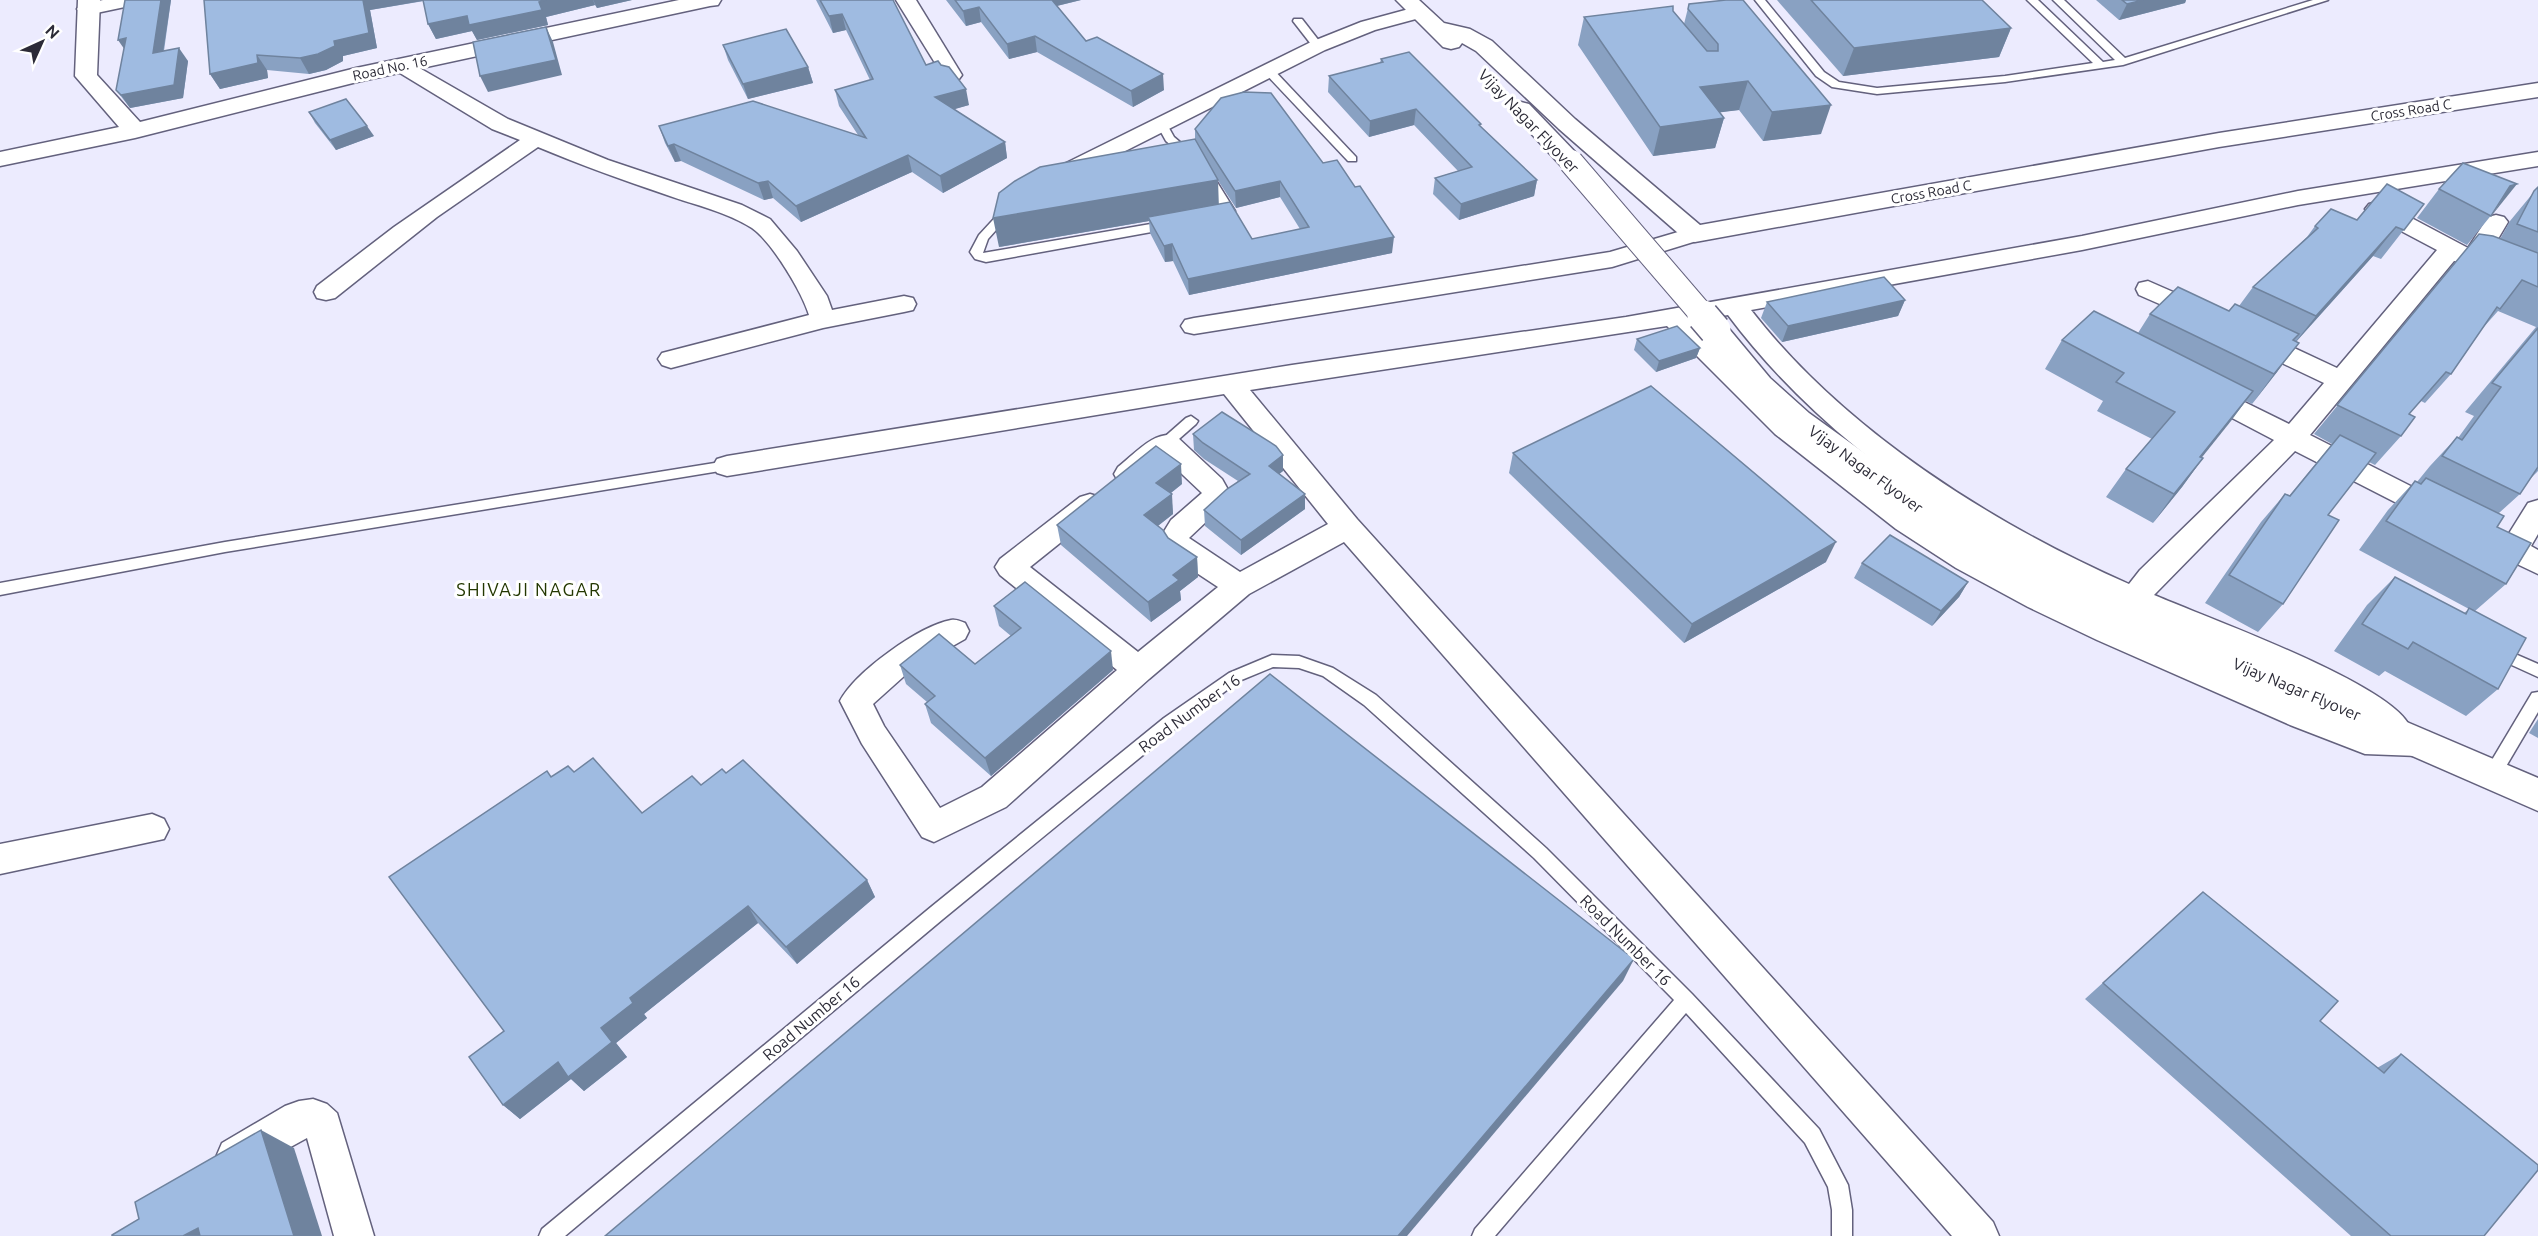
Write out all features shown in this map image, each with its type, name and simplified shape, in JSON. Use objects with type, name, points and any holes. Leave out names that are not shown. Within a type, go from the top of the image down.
[{"type":"street","points":[[132,0],[88,5],[86,76],[135,131]]},
{"type":"street","name":"Road No. 16","points":[[0,159],[135,131],[402,66],[710,0]]},
{"type":"street","points":[[906,0],[952,75]]},
{"type":"street","points":[[1042,184],[1267,69],[1318,46],[1368,26],[1428,20],[1484,46],[1567,124],[1695,234]]},
{"type":"street","name":"Vijay Nagar Flyover","points":[[1428,20],[1535,123],[1677,285],[1760,385],[1799,420],[1924,512],[2030,575],[2538,795]]},
{"type":"street","points":[[402,66],[500,124],[600,165],[734,210],[762,224],[789,256],[815,296],[823,320]]},
{"type":"street","name":"Cross Road C","points":[[1695,234],[2219,140],[2538,90]]},
{"type":"street","points":[[326,292],[381,246],[467,184],[536,139]]},
{"type":"street","points":[[727,466],[1672,316],[2082,243],[2298,198],[2538,159]]},
{"type":"street","points":[[2377,209],[2467,254],[2538,283]]},
{"type":"street","points":[[2467,254],[2496,222]]},
{"type":"street","points":[[1194,326],[1612,259],[1695,234]]},
{"type":"street","points":[[2135,598],[2150,578],[2293,437],[2441,258],[2448,252],[2467,254]]},
{"type":"street","points":[[2148,289],[2340,380]]},
{"type":"street","points":[[671,359],[823,320],[904,304]]},
{"type":"street","points":[[1733,304],[1755,336],[1795,380],[1874,449],[1987,526],[2049,560],[2304,671],[2342,690],[2418,742]]},
{"type":"street","points":[[1672,316],[1784,427],[1906,522],[1966,560],[2098,627],[2301,716],[2365,740],[2418,742]]},
{"type":"street","points":[[2177,379],[2526,557],[2538,510]]},
{"type":"street","points":[[1231,385],[1347,528],[1978,1236]]},
{"type":"street","points":[[1138,670],[1010,567],[1166,443],[1212,486],[1217,495],[1181,528],[1174,538],[1181,548],[1239,586]]},
{"type":"street","points":[[954,631],[909,653],[876,678],[856,701],[873,735],[934,827],[994,797],[1138,670],[1239,586],[1347,528]]},
{"type":"street","points":[[0,859],[152,829]]},
{"type":"street","points":[[209,1172],[299,1119],[313,1118],[323,1127],[354,1236]]},
{"type":"lane","points":[[1760,0],[1762,10],[1820,74],[1836,84],[1877,91],[2005,80],[2123,62],[2323,0]]},
{"type":"lane","points":[[2032,0],[2100,65]]},
{"type":"lane","points":[[2058,0],[2123,62]]},
{"type":"lane","points":[[1298,21],[1318,46]]},
{"type":"lane","points":[[1267,69],[1352,159]]},
{"type":"lane","points":[[1161,123],[1170,139],[1202,165],[1229,211],[1226,214],[1203,218]]},
{"type":"lane","points":[[1017,202],[983,238],[976,252],[979,256],[986,258],[1181,222]]},
{"type":"lane","points":[[1166,443],[1191,421]]},
{"type":"lane","points":[[0,589],[225,548],[727,466]]},
{"type":"lane","points":[[2480,643],[2538,671]]},
{"type":"lane","name":"Road Number 16","points":[[549,1236],[937,912],[1170,723],[1234,677],[1272,661],[1299,662],[1328,672],[1370,700],[1540,853],[1686,1000],[1812,1136],[1838,1185],[1842,1210],[1842,1236]]},
{"type":"lane","points":[[2492,775],[2538,698]]},
{"type":"lane","points":[[1482,1236],[1686,1000]]},
{"type":"building","points":[[125,0],[161,0],[153,53],[179,48],[174,85],[121,95],[116,90],[126,38],[118,40]]},
{"type":"building","points":[[204,0],[363,0],[369,33],[334,41],[335,46],[318,54],[300,58],[257,55],[258,63],[210,74]]},
{"type":"building","points":[[423,0],[546,0],[539,2],[542,10],[469,25],[467,16],[428,24]]},
{"type":"building","points":[[820,0],[893,0],[926,65],[938,61],[941,65],[949,67],[966,89],[935,97],[1005,142],[940,176],[908,155],[796,206],[768,181],[758,183],[674,144],[668,146],[659,126],[753,101],[866,138],[835,90],[873,79],[842,14],[829,16]]},
{"type":"building","points":[[955,0],[1052,0],[1086,41],[1097,37],[1163,74],[1131,91],[1035,36],[1007,44],[979,7],[963,11]]},
{"type":"building","points":[[1743,0],[1831,105],[1772,112],[1748,81],[1700,87],[1724,118],[1660,127],[1584,17],[1673,6],[1673,11],[1707,51],[1718,51],[1718,44],[1688,9],[1689,4]]},
{"type":"building","points":[[1811,0],[1982,0],[2011,28],[1854,48]]},
{"type":"building","points":[[2122,0],[2143,0],[2127,4]]},
{"type":"building","points":[[546,27],[556,60],[480,76],[473,42]]},
{"type":"building","points":[[786,29],[808,67],[743,84],[723,45]]},
{"type":"building","points":[[1409,52],[1481,124],[1479,125],[1537,180],[1461,204],[1435,178],[1472,167],[1416,109],[1370,121],[1329,76],[1383,62],[1381,59]]},
{"type":"building","points":[[1244,92],[1271,93],[1323,163],[1337,160],[1355,187],[1360,186],[1394,237],[1188,279],[1172,244],[1164,246],[1148,217],[1230,202],[1252,239],[1309,227],[1280,181],[1235,191],[1195,129],[1221,98]]},
{"type":"building","points":[[346,99],[367,126],[330,140],[309,112]]},
{"type":"building","points":[[1195,139],[1218,180],[993,218],[999,193],[1040,167]]},
{"type":"building","points":[[2463,163],[2517,184],[2510,186],[2491,216],[2439,189]]},
{"type":"building","points":[[2387,184],[2424,204],[2404,230],[2396,227],[2316,316],[2253,287],[2318,228],[2315,226],[2331,209],[2357,220]]},
{"type":"building","points":[[2538,187],[2538,232],[2517,224]]},
{"type":"building","points":[[2479,234],[2493,236],[2538,253],[2538,287],[2522,280],[2500,309],[2497,307],[2451,374],[2446,372],[2409,414],[2415,417],[2401,436],[2337,405]]},
{"type":"building","points":[[1884,277],[1905,300],[1788,326],[1767,302]]},
{"type":"building","points":[[2178,287],[2229,311],[2235,304],[2299,334],[2293,340],[2299,343],[2274,374],[2150,314]]},
{"type":"building","points":[[2094,311],[2253,391],[2200,457],[2203,458],[2174,494],[2126,469],[2175,412],[2116,382],[2124,373],[2062,340]]},
{"type":"building","points":[[1677,326],[1700,348],[1659,361],[1637,339]]},
{"type":"building","points":[[2538,328],[2538,467],[2520,494],[2442,456],[2457,437],[2462,440],[2501,387],[2492,383]]},
{"type":"building","points":[[1651,386],[1836,542],[1692,624],[1513,453]]},
{"type":"building","points":[[1222,412],[1276,446],[1283,455],[1269,466],[1305,494],[1241,540],[1204,510],[1227,489],[1250,474],[1193,434]]},
{"type":"building","points":[[2340,435],[2376,453],[2328,515],[2339,520],[2283,604],[2229,575],[2285,494],[2290,496]]},
{"type":"building","points":[[1156,446],[1181,464],[1156,483],[1172,494],[1144,515],[1163,530],[1168,538],[1197,557],[1173,575],[1179,580],[1148,602],[1057,525]]},
{"type":"building","points":[[2426,478],[2504,516],[2497,527],[2531,543],[2506,584],[2386,521],[2415,481],[2421,484]]},
{"type":"building","points":[[1890,535],[1968,582],[1941,611],[1862,563]]},
{"type":"building","points":[[2395,577],[2466,614],[2469,608],[2526,638],[2498,689],[2413,642],[2408,649],[2362,624]]},
{"type":"building","points":[[1025,582],[1111,651],[985,758],[925,704],[935,696],[900,665],[939,634],[975,664],[1021,628],[994,606]]},
{"type":"building","points":[[1270,674],[1634,959],[1398,1236],[605,1236]]},
{"type":"building","points":[[593,758],[642,813],[692,776],[701,785],[722,769],[726,773],[743,760],[867,880],[786,947],[748,906],[630,998],[633,1003],[601,1028],[612,1042],[568,1077],[558,1062],[503,1105],[469,1057],[504,1031],[389,877],[547,771],[551,777],[568,766],[574,772]]},
{"type":"building","points":[[2203,892],[2338,1001],[2320,1021],[2384,1073],[2401,1054],[2538,1165],[2538,1170],[2484,1236],[2391,1236],[2103,983]]},
{"type":"building","points":[[261,1130],[294,1236],[200,1236],[198,1228],[183,1236],[112,1236],[139,1219],[135,1202]]},
{"type":"district","name":"SHIVAJI NAGAR","points":[[529,590]]}]
